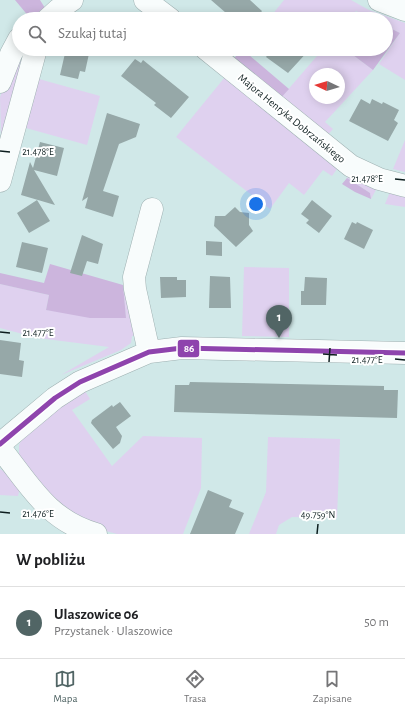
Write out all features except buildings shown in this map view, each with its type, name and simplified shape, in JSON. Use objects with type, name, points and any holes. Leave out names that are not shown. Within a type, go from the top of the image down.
[{"type":"street","points":[[56,12],[72,0]]},
{"type":"street","points":[[145,0],[161,12]]},
{"type":"street","points":[[379,0],[405,10]]},
{"type":"street","points":[[0,82],[12,52]]},
{"type":"street","points":[[0,180],[34,56]]},
{"type":"street","name":"Majora Henryka Dobrzańskiego","points":[[215,56],[351,166],[379,179],[405,186]]},
{"type":"street","points":[[149,352],[134,289],[134,277],[152,209]]},
{"type":"street","points":[[0,444],[64,392],[87,379],[149,352],[188,348],[405,353]]},
{"type":"street","points":[[0,448],[47,507],[68,523],[92,533]]},
{"type":"shaded area","points":[[15,0],[40,0],[45,8],[39,12],[25,12]]},
{"type":"shaded area","points":[[284,0],[351,0],[375,12],[356,11],[274,12]]},
{"type":"shaded area","points":[[393,19],[405,23],[405,80],[379,64],[384,56],[393,56],[393,43],[400,33],[393,30]]},
{"type":"shaded area","points":[[393,30],[400,33],[393,43]]},
{"type":"shaded area","points":[[18,56],[25,56],[1,139],[0,97],[13,60]]},
{"type":"shaded area","points":[[236,56],[250,56],[289,89],[279,100],[232,61]]},
{"type":"shaded area","points":[[317,56],[354,56],[373,70],[345,100],[345,68],[309,68],[309,104],[342,104],[325,122],[333,129],[326,137],[279,100]]},
{"type":"shaded area","points":[[354,56],[383,56],[373,70]]},
{"type":"shaded area","points":[[225,77],[337,169],[332,176],[323,170],[304,195],[289,183],[270,209],[176,137]]},
{"type":"shaded area","points":[[39,79],[100,96],[87,145],[26,128]]},
{"type":"shaded area","points":[[405,140],[405,172],[393,169]]},
{"type":"shaded area","points":[[348,176],[377,188],[371,199],[370,193],[347,178]]},
{"type":"shaded area","points":[[347,178],[370,193],[371,199],[342,184]]},
{"type":"shaded area","points":[[390,192],[405,196],[405,207],[385,204]]},
{"type":"shaded area","points":[[50,264],[123,285],[126,318],[90,318],[46,310],[49,295],[0,284],[0,273],[44,283]]},
{"type":"shaded area","points":[[244,267],[289,268],[289,337],[242,336]]},
{"type":"shaded area","points":[[0,284],[49,295],[46,310],[126,318],[123,288],[127,288],[137,335],[132,336],[131,343],[121,350],[61,375],[109,347],[38,338],[0,328]]},
{"type":"shaded area","points":[[85,391],[90,399],[72,410],[112,466],[143,436],[202,438],[201,488],[183,534],[117,534],[99,529],[63,510],[19,458],[19,445],[22,439],[68,401]]},
{"type":"shaded area","points":[[268,437],[340,439],[337,518],[292,517],[279,525],[276,534],[249,534],[266,492]]},
{"type":"shaded area","points":[[0,469],[8,474],[20,488],[18,496],[0,495]]},
{"type":"transit line","name":"86","points":[[0,444],[55,398],[80,382],[149,352],[182,348],[405,353]]},
{"type":"place","name":"Ulaszowice 06","points":[[279,338]]}]
